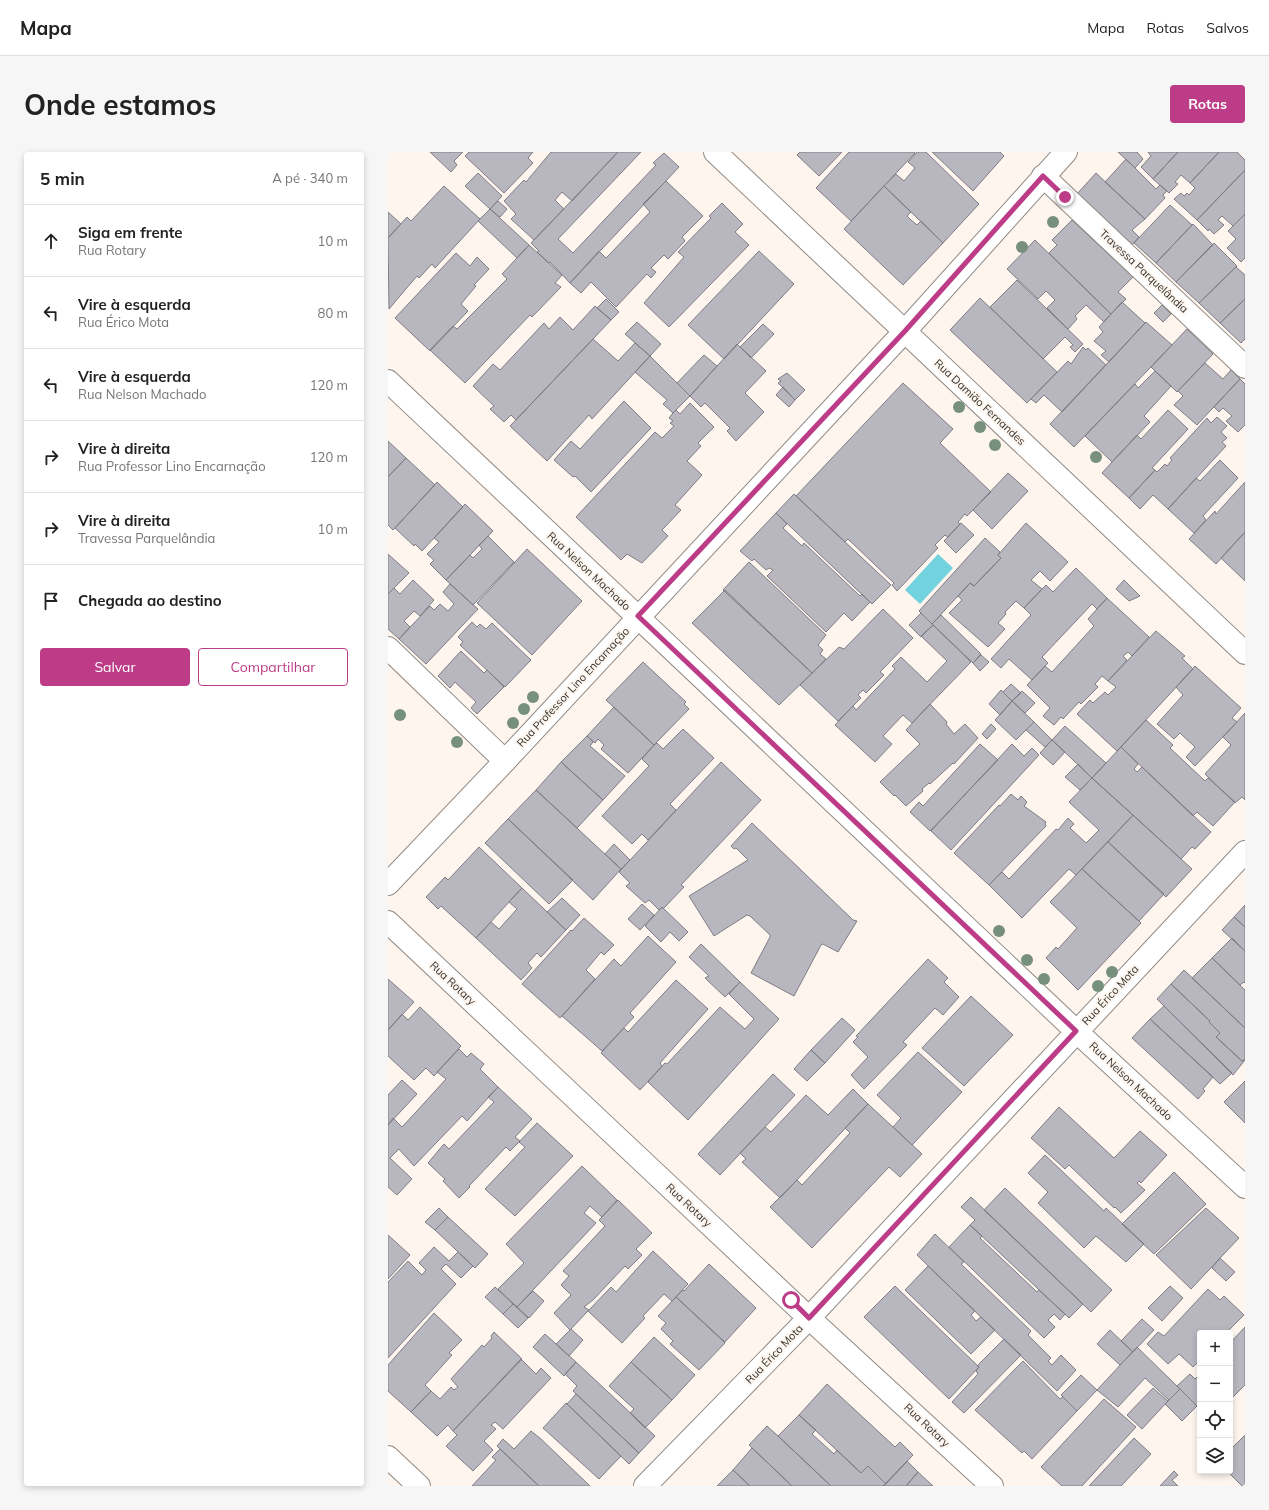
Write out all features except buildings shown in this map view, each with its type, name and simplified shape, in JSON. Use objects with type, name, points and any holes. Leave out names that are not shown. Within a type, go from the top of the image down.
[{"type":"street","name":"Rua Damião Fernandes","points":[[715,152],[1245,652]]},
{"type":"street","name":"Rua Professor Lino Encarnação","points":[[388,884],[505,761],[638,616],[905,331],[1066,152]]},
{"type":"street","name":"Travessa Parquelândia","points":[[1043,176],[1245,367]]},
{"type":"street","name":"Rua Nelson Machado","points":[[388,382],[638,616],[1076,1031],[1245,1187]]},
{"type":"street","points":[[388,648],[505,761]]},
{"type":"street","name":"Rua Érico Mota","points":[[645,1486],[809,1318],[1245,852]]},
{"type":"street","name":"Rua Rotary","points":[[388,922],[809,1318],[992,1486]]},
{"type":"street","points":[[388,1456],[419,1486]]},
{"type":"water","points":[[938,554],[953,568],[920,604],[905,590]]},
{"type":"route","points":[[791,1300],[809,1318],[1076,1031],[638,616],[905,331],[1043,176],[1065,197]]}]
